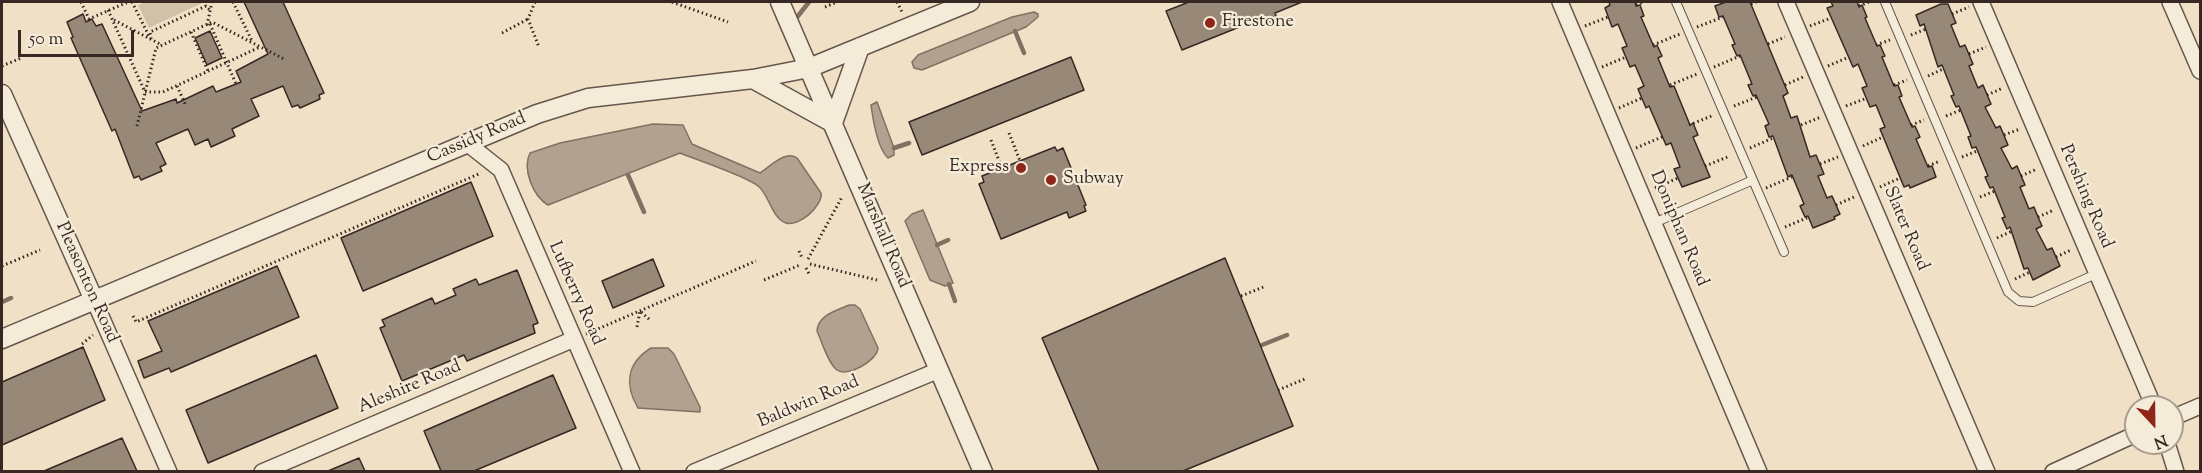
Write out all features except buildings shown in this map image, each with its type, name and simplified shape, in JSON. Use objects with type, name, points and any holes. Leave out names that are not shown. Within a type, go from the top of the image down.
[{"type":"street","name":"Marshall Road","points":[[780,2],[983,471]]},
{"type":"street","name":"Cassidy Road","points":[[2,339],[537,114],[588,98],[753,79],[809,68],[970,2]]},
{"type":"street","name":"Doniphan Road","points":[[1560,2],[1759,471]]},
{"type":"street","name":"Slater Road","points":[[1786,2],[1987,471]]},
{"type":"street","name":"Pershing Road","points":[[1981,2],[2149,395]]},
{"type":"street","points":[[2170,2],[2200,71]]},
{"type":"street","points":[[753,79],[833,123],[860,47]]},
{"type":"street","name":"Pleasonton Road","points":[[2,94],[170,471]]},
{"type":"street","name":"Lufberry Road","points":[[468,144],[501,170],[632,471]]},
{"type":"street","name":"Aleshire Road","points":[[262,471],[574,339]]},
{"type":"street","name":"Baldwin Road","points":[[694,471],[939,370]]},
{"type":"street","points":[[2184,413],[2200,406]]},
{"type":"street","points":[[2053,471],[2124,439]]},
{"type":"street","points":[[2171,455],[2176,471]]},
{"type":"lane","points":[[1676,2],[1784,252]]},
{"type":"lane","points":[[1885,2],[2008,292],[2019,301],[2033,302],[2096,274]]},
{"type":"lane","points":[[1654,223],[1753,180]]},
{"type":"path","points":[[81,2],[89,19],[128,2]]},
{"type":"path","points":[[132,2],[151,39]]},
{"type":"path","points":[[206,2],[210,10]]},
{"type":"path","points":[[212,2],[208,24],[236,84]]},
{"type":"path","points":[[233,2],[253,43]]},
{"type":"path","points":[[502,33],[528,19],[535,2]]},
{"type":"path","points":[[673,2],[728,22]]},
{"type":"path","points":[[825,7],[837,2]]},
{"type":"path","points":[[1636,5],[1644,2]]},
{"type":"path","points":[[1751,4],[1756,2]]},
{"type":"path","points":[[1858,6],[1869,2]]},
{"type":"path","points":[[151,39],[150,32],[206,6],[210,10]]},
{"type":"path","points":[[108,10],[145,92]]},
{"type":"path","points":[[1586,26],[1608,17]]},
{"type":"path","points":[[528,19],[540,47]]},
{"type":"path","points":[[113,20],[162,45]]},
{"type":"path","points":[[137,126],[156,48],[212,22],[284,59]]},
{"type":"path","points":[[1901,39],[1926,29]]},
{"type":"path","points":[[191,32],[208,71]]},
{"type":"path","points":[[145,92],[164,92],[260,47]]},
{"type":"path","points":[[1602,67],[1626,57]]},
{"type":"path","points":[[2,66],[21,58]]},
{"type":"path","points":[[1918,80],[1943,69]]},
{"type":"path","points":[[177,86],[186,106]]},
{"type":"path","points":[[1620,107],[1642,98]]},
{"type":"path","points":[[1936,120],[1961,110]]},
{"type":"path","points":[[1009,133],[1020,161]]},
{"type":"path","points":[[1637,148],[1662,137]]},
{"type":"path","points":[[991,140],[1001,166]]},
{"type":"path","points":[[1953,161],[1977,151]]},
{"type":"path","points":[[133,316],[136,322],[472,177]]},
{"type":"path","points":[[1758,191],[1792,177]]},
{"type":"path","points":[[1641,193],[1678,178]]},
{"type":"path","points":[[1970,201],[1995,191]]},
{"type":"path","points":[[808,259],[842,197]]},
{"type":"path","points":[[1775,231],[1809,217]]},
{"type":"path","points":[[1987,242],[2012,231]]},
{"type":"path","points":[[2,266],[40,250]]},
{"type":"path","points":[[799,251],[802,258]]},
{"type":"path","points":[[574,339],[756,261]]},
{"type":"path","points":[[765,280],[800,265]]},
{"type":"path","points":[[810,276],[808,266],[877,280]]},
{"type":"path","points":[[2005,283],[2030,272]]},
{"type":"path","points":[[1241,297],[1266,286]]},
{"type":"path","points":[[640,312],[651,321]]},
{"type":"path","points":[[637,327],[640,312]]},
{"type":"path","points":[[82,344],[93,335]]},
{"type":"path","points":[[1278,390],[1305,379]]},
{"type":"shaded area","points":[[147,2],[202,3],[149,28],[138,5]]},
{"type":"shaded area","points":[[1034,12],[1038,14],[1038,17],[1026,27],[922,70],[914,68],[912,62],[918,55],[1012,17]]},
{"type":"shaded area","points":[[877,102],[894,148],[894,155],[888,158],[881,148],[874,126],[871,105]]},
{"type":"shaded area","points":[[653,124],[683,125],[692,144],[760,173],[783,157],[797,158],[821,193],[821,198],[814,209],[803,219],[786,223],[777,217],[762,190],[752,182],[680,153],[548,205],[530,182],[527,167],[530,153],[560,143]]},
{"type":"shaded area","points":[[923,210],[953,283],[945,286],[930,280],[905,221],[912,214]]},
{"type":"shaded area","points":[[849,305],[855,305],[860,309],[878,348],[877,353],[868,362],[854,370],[842,372],[837,370],[831,362],[817,331],[824,317]]},
{"type":"shaded area","points":[[651,348],[668,348],[674,354],[700,407],[700,412],[638,408],[631,391],[630,375],[637,360]]},
{"type":"waterway","points":[[794,21],[809,2]]},
{"type":"waterway","points":[[1015,31],[1024,53]]},
{"type":"waterway","points":[[894,148],[909,143]]},
{"type":"waterway","points":[[628,175],[644,212]]},
{"type":"waterway","points":[[937,245],[948,240]]},
{"type":"waterway","points":[[949,284],[955,301]]},
{"type":"waterway","points":[[2,302],[11,298]]},
{"type":"waterway","points":[[1262,345],[1287,335]]},
{"type":"place","name":"Firestone","points":[[1210,23]]},
{"type":"place","name":"Express","points":[[1021,168]]},
{"type":"place","name":"Subway","points":[[1051,180]]}]
